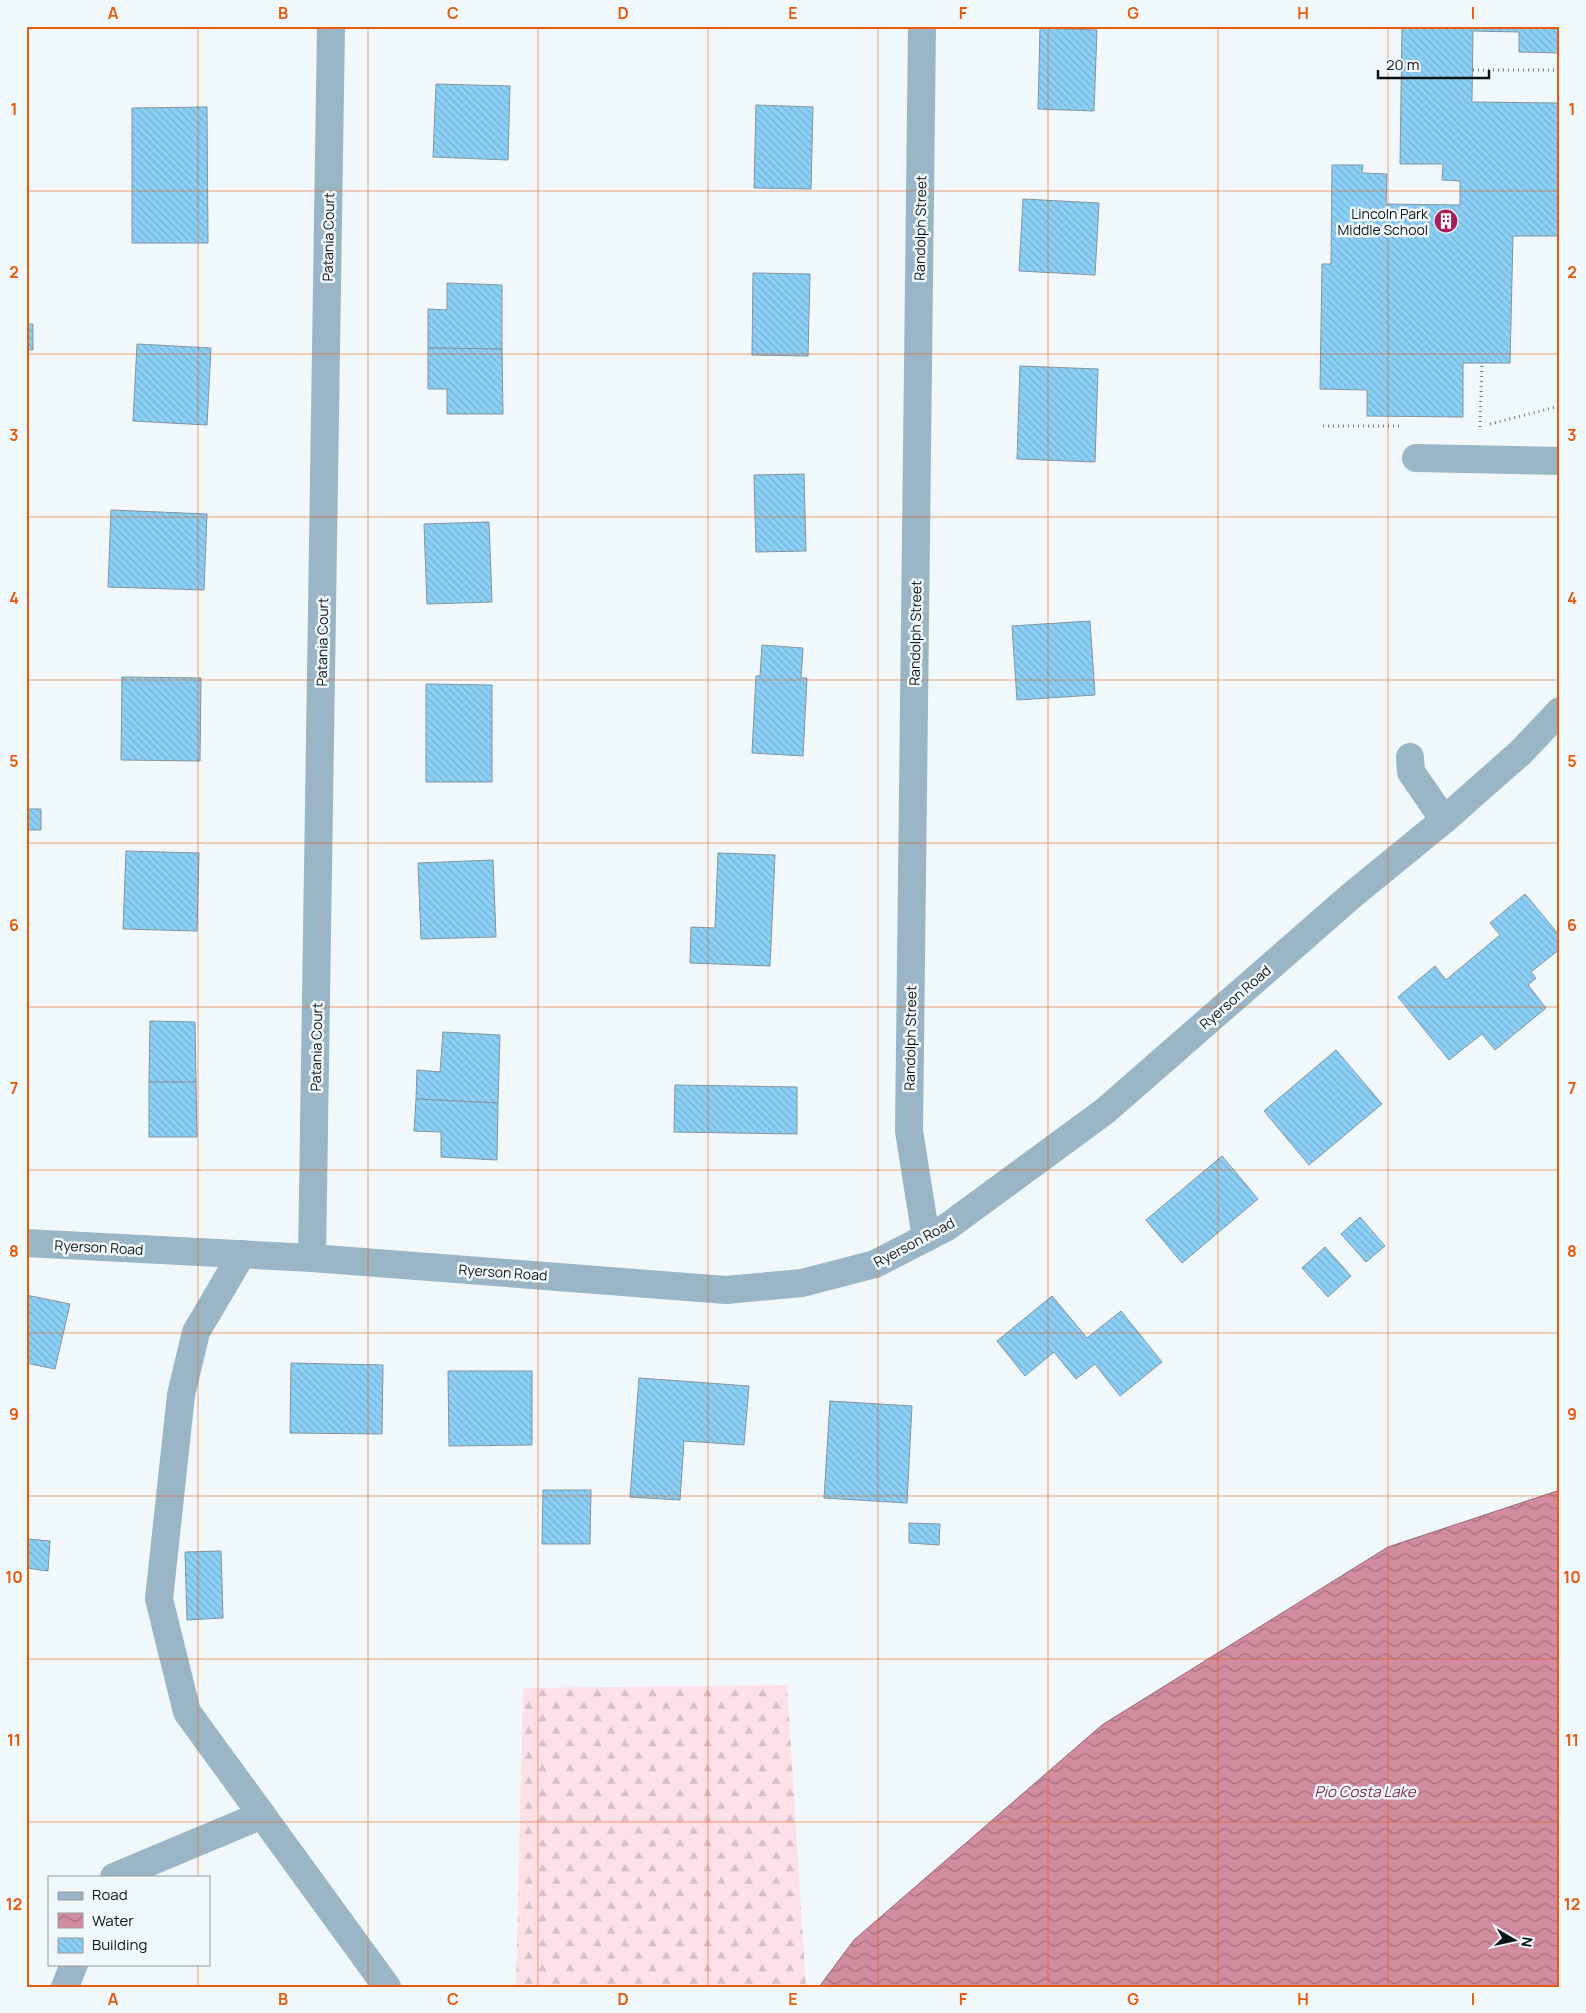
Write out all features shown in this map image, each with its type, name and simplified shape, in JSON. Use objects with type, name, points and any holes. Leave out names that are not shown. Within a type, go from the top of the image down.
[{"type":"street","name":"Patania Court","points":[[312,1258],[331,26]]},
{"type":"street","name":"Randolph Street","points":[[922,26],[909,1131],[926,1238]]},
{"type":"street","points":[[1416,458],[1560,461]]},
{"type":"street","name":"Ryerson Road","points":[[26,1243],[312,1258],[726,1290],[802,1283],[875,1264],[947,1228],[1105,1111],[1351,896],[1444,820],[1520,752],[1560,711]]},
{"type":"street","points":[[1410,757],[1412,772],[1444,820]]},
{"type":"street","points":[[242,1254],[196,1332],[181,1395],[160,1599],[187,1712],[387,1987]]},
{"type":"street","points":[[116,1876],[262,1815]]},
{"type":"street","points":[[65,1987],[73,1966]]},
{"type":"path","points":[[1473,70],[1560,70]]},
{"type":"path","points":[[1482,363],[1480,427],[1560,406]]},
{"type":"path","points":[[1323,426],[1411,426]]},
{"type":"green space","points":[[787,1685],[806,1987],[516,1987],[523,1688]]},
{"type":"water","name":"Pio Costa Lake","points":[[1560,1490],[1560,1987],[819,1987],[854,1940],[1102,1725],[1388,1547]]},
{"type":"building","name":"Lincoln Park Middle School","points":[[1402,26],[1560,26],[1560,53],[1519,52],[1519,32],[1473,31],[1472,102],[1560,103],[1560,236],[1513,236],[1510,363],[1463,363],[1463,417],[1367,416],[1367,390],[1320,389],[1322,264],[1331,264],[1332,165],[1363,165],[1362,173],[1387,174],[1386,204],[1460,205],[1460,181],[1442,180],[1443,164],[1400,164]]},
{"type":"building","points":[[1040,28],[1097,30],[1094,111],[1038,109]]},
{"type":"building","points":[[436,84],[510,86],[508,160],[433,157]]},
{"type":"building","points":[[756,105],[813,107],[811,189],[754,188]]},
{"type":"building","points":[[207,107],[208,243],[132,243],[132,108]]},
{"type":"building","points":[[1023,199],[1099,203],[1095,275],[1019,271]]},
{"type":"building","points":[[753,273],[810,274],[808,356],[752,355]]},
{"type":"building","points":[[447,283],[502,285],[502,349],[428,348],[428,309],[447,310]]},
{"type":"building","points":[[26,324],[33,324],[33,350],[26,349]]},
{"type":"building","points":[[137,344],[211,348],[207,425],[133,421]]},
{"type":"building","points":[[428,348],[502,349],[503,414],[447,414],[447,389],[428,389]]},
{"type":"building","points":[[1020,366],[1098,369],[1095,462],[1017,459]]},
{"type":"building","points":[[804,474],[806,551],[756,552],[754,475]]},
{"type":"building","points":[[111,510],[207,514],[204,590],[108,587]]},
{"type":"building","points":[[489,522],[492,602],[427,604],[424,524]]},
{"type":"building","points":[[1090,621],[1095,695],[1017,700],[1012,626]]},
{"type":"building","points":[[762,645],[803,648],[801,678],[807,678],[803,756],[752,753],[756,676],[760,676]]},
{"type":"building","points":[[122,677],[201,678],[200,761],[121,760]]},
{"type":"building","points":[[426,684],[492,685],[492,782],[426,782]]},
{"type":"building","points":[[26,809],[41,809],[41,830],[26,830]]},
{"type":"building","points":[[126,851],[199,853],[197,931],[123,929]]},
{"type":"building","points":[[718,853],[775,855],[770,966],[690,963],[691,927],[715,928]]},
{"type":"building","points":[[493,860],[496,937],[421,939],[418,863]]},
{"type":"building","points":[[1525,894],[1560,936],[1560,949],[1531,972],[1536,978],[1528,985],[1546,1008],[1495,1050],[1482,1034],[1449,1060],[1398,997],[1435,966],[1446,980],[1500,935],[1490,923]]},
{"type":"building","points":[[150,1021],[195,1022],[196,1082],[149,1082]]},
{"type":"building","points":[[443,1032],[500,1035],[498,1103],[416,1099],[417,1070],[440,1072]]},
{"type":"building","points":[[1336,1050],[1382,1104],[1309,1165],[1264,1111]]},
{"type":"building","points":[[149,1082],[196,1082],[197,1137],[149,1137]]},
{"type":"building","points":[[675,1085],[797,1087],[797,1134],[674,1132]]},
{"type":"building","points":[[416,1099],[498,1103],[497,1160],[441,1157],[441,1132],[414,1131]]},
{"type":"building","points":[[1222,1156],[1258,1199],[1182,1263],[1146,1220]]},
{"type":"building","points":[[1360,1217],[1385,1246],[1366,1262],[1341,1234]]},
{"type":"building","points":[[1325,1247],[1351,1276],[1328,1297],[1302,1268]]},
{"type":"building","points":[[26,1295],[70,1304],[55,1369],[26,1363]]},
{"type":"building","points":[[1052,1296],[1087,1338],[1121,1311],[1162,1362],[1120,1396],[1095,1364],[1076,1379],[1054,1352],[1025,1376],[997,1341]]},
{"type":"building","points":[[291,1363],[383,1365],[382,1434],[290,1433]]},
{"type":"building","points":[[448,1371],[532,1371],[532,1445],[449,1446]]},
{"type":"building","points":[[639,1378],[749,1386],[744,1445],[684,1441],[680,1500],[630,1497]]},
{"type":"building","points":[[830,1401],[912,1406],[907,1503],[824,1498]]},
{"type":"building","points":[[543,1490],[591,1490],[590,1544],[542,1544]]},
{"type":"building","points":[[909,1523],[940,1524],[939,1545],[909,1543]]},
{"type":"building","points":[[28,1539],[50,1541],[48,1571],[26,1568]]},
{"type":"building","points":[[221,1551],[223,1618],[187,1620],[185,1552]]},
{"type":"place","name":"Lincoln Park Middle School","points":[[1446,221]]}]
